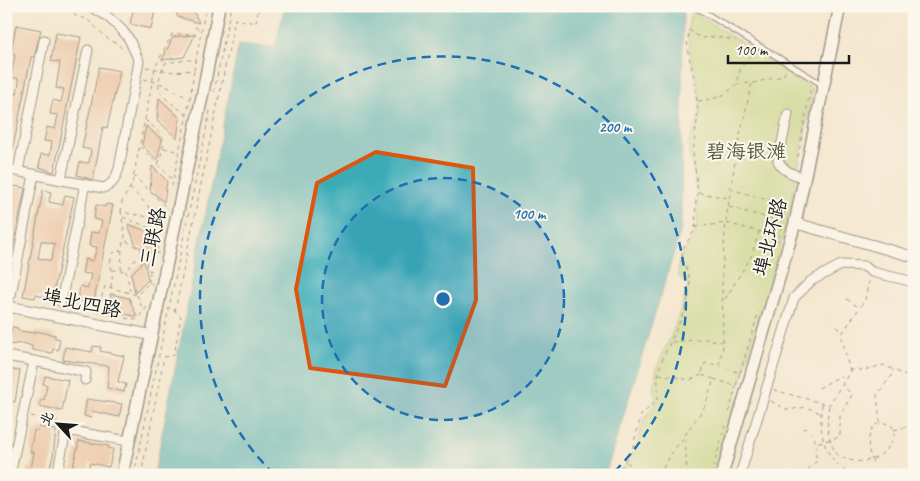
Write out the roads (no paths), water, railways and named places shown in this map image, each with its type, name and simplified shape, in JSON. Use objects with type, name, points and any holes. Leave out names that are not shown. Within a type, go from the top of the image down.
[{"type":"main road","name":"三联路","points":[[122,475],[203,92],[219,6]]},
{"type":"main road","name":"埠北环路","points":[[722,475],[741,389],[795,223],[840,6]]},
{"type":"street","points":[[6,169],[103,188],[109,186],[115,179],[119,168],[139,61],[129,39],[115,22],[90,6]]},
{"type":"street","points":[[18,171],[44,40]]},
{"type":"street","points":[[61,180],[88,50]]},
{"type":"street","points":[[788,114],[778,162],[790,174],[804,178]]},
{"type":"street","points":[[11,295],[34,174]]},
{"type":"street","points":[[61,302],[85,184]]},
{"type":"street","points":[[795,223],[914,257]]},
{"type":"street","points":[[740,475],[794,298],[811,281],[841,265],[864,266],[872,272],[914,282]]},
{"type":"street","name":"埠北四路","points":[[6,306],[151,335]]},
{"type":"street","points":[[6,356],[86,372],[85,380]]},
{"type":"street","points":[[10,475],[34,361]]},
{"type":"street","points":[[741,389],[765,393]]},
{"type":"street","points":[[57,475],[66,430],[128,442]]},
{"type":"lane","points":[[694,6],[764,47],[823,86]]},
{"type":"water","points":[[285,6],[683,6],[681,230],[605,475],[154,475],[239,44],[275,48]]},
{"type":"park label","name":"碧海银滩","points":[[746,151]]}]
